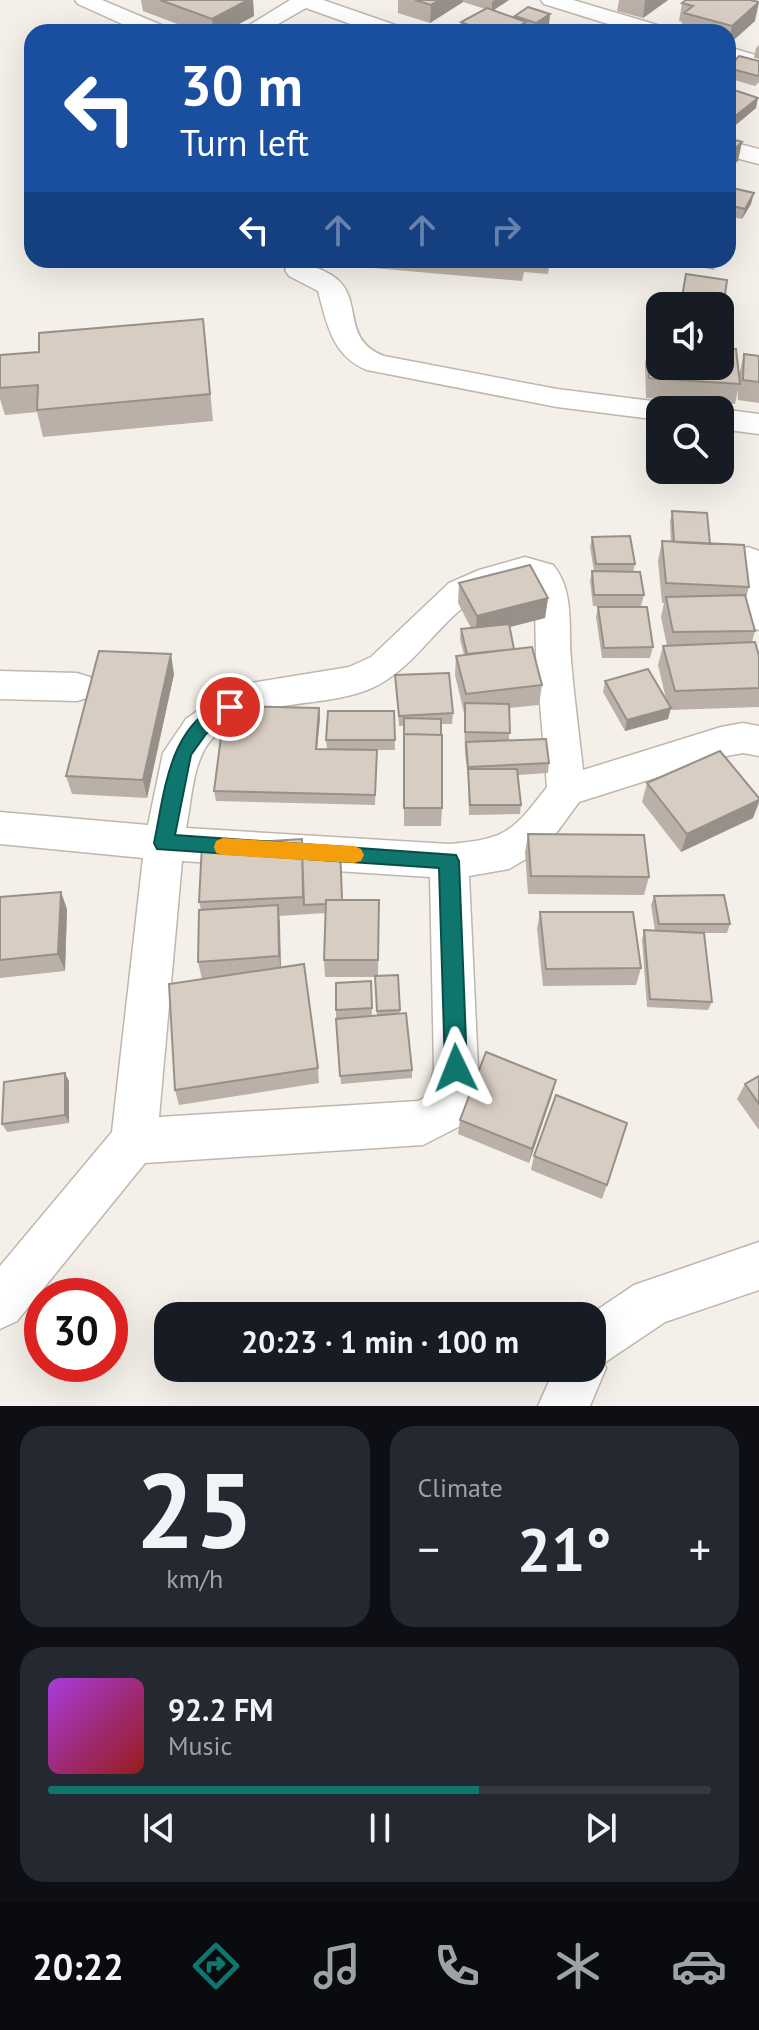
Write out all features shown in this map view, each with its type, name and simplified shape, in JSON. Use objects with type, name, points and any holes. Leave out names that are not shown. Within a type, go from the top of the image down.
[{"type":"street","points":[[85,0],[140,24]]},
{"type":"street","points":[[263,24],[304,0],[371,24]]},
{"type":"street","points":[[551,0],[630,24]]},
{"type":"street","points":[[736,56],[759,63]]},
{"type":"street","points":[[736,150],[759,157]]},
{"type":"street","points":[[298,270],[330,287],[346,340],[362,358],[377,364],[557,398],[646,409]]},
{"type":"street","points":[[734,421],[759,424]]},
{"type":"street","points":[[748,559],[759,617]]},
{"type":"street","points":[[0,1304],[134,1141],[164,843],[182,753],[199,729],[251,697],[358,679],[383,666],[461,592],[491,578],[525,569],[541,573],[546,579],[552,604],[553,656],[566,791]]},
{"type":"street","points":[[0,685],[77,687]]},
{"type":"street","points":[[0,828],[164,843],[449,861],[495,857],[532,835],[566,791],[721,742],[743,738],[759,741]]},
{"type":"street","points":[[134,1141],[423,1123],[448,1109],[456,1068],[449,861]]},
{"type":"street","points":[[606,1333],[651,1302],[759,1266]]},
{"type":"street","points":[[564,1406],[575,1382]]},
{"type":"building","points":[[160,0],[248,0],[212,19]]},
{"type":"building","points":[[415,0],[439,0],[431,5]]},
{"type":"building","points":[[686,0],[759,2],[734,24],[684,13],[693,6],[682,3]]},
{"type":"building","points":[[528,7],[550,14],[536,23],[515,16]]},
{"type":"building","points":[[487,8],[526,22],[466,24],[461,22]]},
{"type":"building","points":[[739,56],[759,61],[759,75],[736,70]]},
{"type":"building","points":[[736,91],[758,98],[736,115]]},
{"type":"building","points":[[736,189],[754,193],[745,209],[736,207]]},
{"type":"building","points":[[686,274],[727,280],[725,292],[683,292]]},
{"type":"building","points":[[203,319],[210,394],[37,410],[38,385],[0,388],[0,355],[39,352],[39,333]]},
{"type":"building","points":[[736,349],[740,384],[679,380],[734,380]]},
{"type":"building","points":[[744,354],[759,356],[759,382],[743,380]]},
{"type":"building","points":[[672,511],[707,513],[710,544],[674,542]]},
{"type":"building","points":[[630,536],[635,564],[596,564],[592,537]]},
{"type":"building","points":[[662,541],[744,545],[749,587],[666,583]]},
{"type":"building","points":[[530,565],[548,598],[477,616],[459,583]]},
{"type":"building","points":[[592,571],[640,572],[644,595],[594,595]]},
{"type":"building","points":[[745,595],[755,631],[673,632],[666,597]]},
{"type":"building","points":[[598,607],[647,607],[653,647],[604,648]]},
{"type":"building","points":[[509,624],[514,649],[467,654],[461,629]]},
{"type":"building","points":[[755,642],[759,656],[759,688],[675,691],[663,646]]},
{"type":"building","points":[[532,647],[542,685],[466,694],[456,656]]},
{"type":"building","points":[[99,651],[171,654],[143,780],[66,776]]},
{"type":"building","points":[[648,669],[671,708],[627,720],[605,681]]},
{"type":"building","points":[[449,673],[453,713],[399,716],[395,675]]},
{"type":"building","points":[[465,703],[509,704],[510,733],[465,732]]},
{"type":"building","points":[[225,706],[319,708],[316,749],[377,750],[375,795],[214,791]]},
{"type":"building","points":[[328,711],[394,711],[395,740],[326,740]]},
{"type":"building","points":[[404,718],[441,719],[441,735],[404,734]]},
{"type":"building","points":[[404,734],[442,735],[442,808],[404,808]]},
{"type":"building","points":[[546,739],[549,763],[468,767],[466,742]]},
{"type":"building","points":[[720,751],[759,800],[687,834],[647,783]]},
{"type":"building","points":[[468,769],[517,769],[521,805],[470,805]]},
{"type":"building","points":[[528,834],[644,835],[649,877],[531,876]]},
{"type":"building","points":[[302,839],[303,897],[199,902],[202,845]]},
{"type":"building","points":[[340,846],[342,900],[304,905],[302,848]]},
{"type":"building","points":[[61,892],[58,954],[0,960],[0,897]]},
{"type":"building","points":[[724,895],[730,924],[659,924],[654,896]]},
{"type":"building","points":[[326,900],[379,900],[378,960],[324,960]]},
{"type":"building","points":[[278,905],[279,956],[198,962],[199,910]]},
{"type":"building","points":[[540,912],[633,912],[641,968],[546,969]]},
{"type":"building","points":[[644,930],[704,933],[712,1002],[650,999]]},
{"type":"building","points":[[304,964],[318,1068],[175,1090],[169,984]]},
{"type":"building","points":[[398,975],[400,1010],[377,1011],[375,976]]},
{"type":"building","points":[[371,981],[372,1008],[336,1010],[336,983]]},
{"type":"building","points":[[406,1013],[412,1070],[340,1076],[336,1019]]},
{"type":"building","points":[[486,1052],[556,1080],[532,1149],[460,1120]]},
{"type":"building","points":[[65,1073],[65,1115],[2,1124],[4,1082]]},
{"type":"building","points":[[759,1076],[759,1104],[745,1084]]},
{"type":"building","points":[[556,1095],[627,1123],[607,1185],[534,1156]]},
{"type":"slow traffic","points":[[223,847],[354,855]]},
{"type":"route","points":[[230,707],[199,729],[182,753],[164,843],[449,861],[456,1068]]}]
